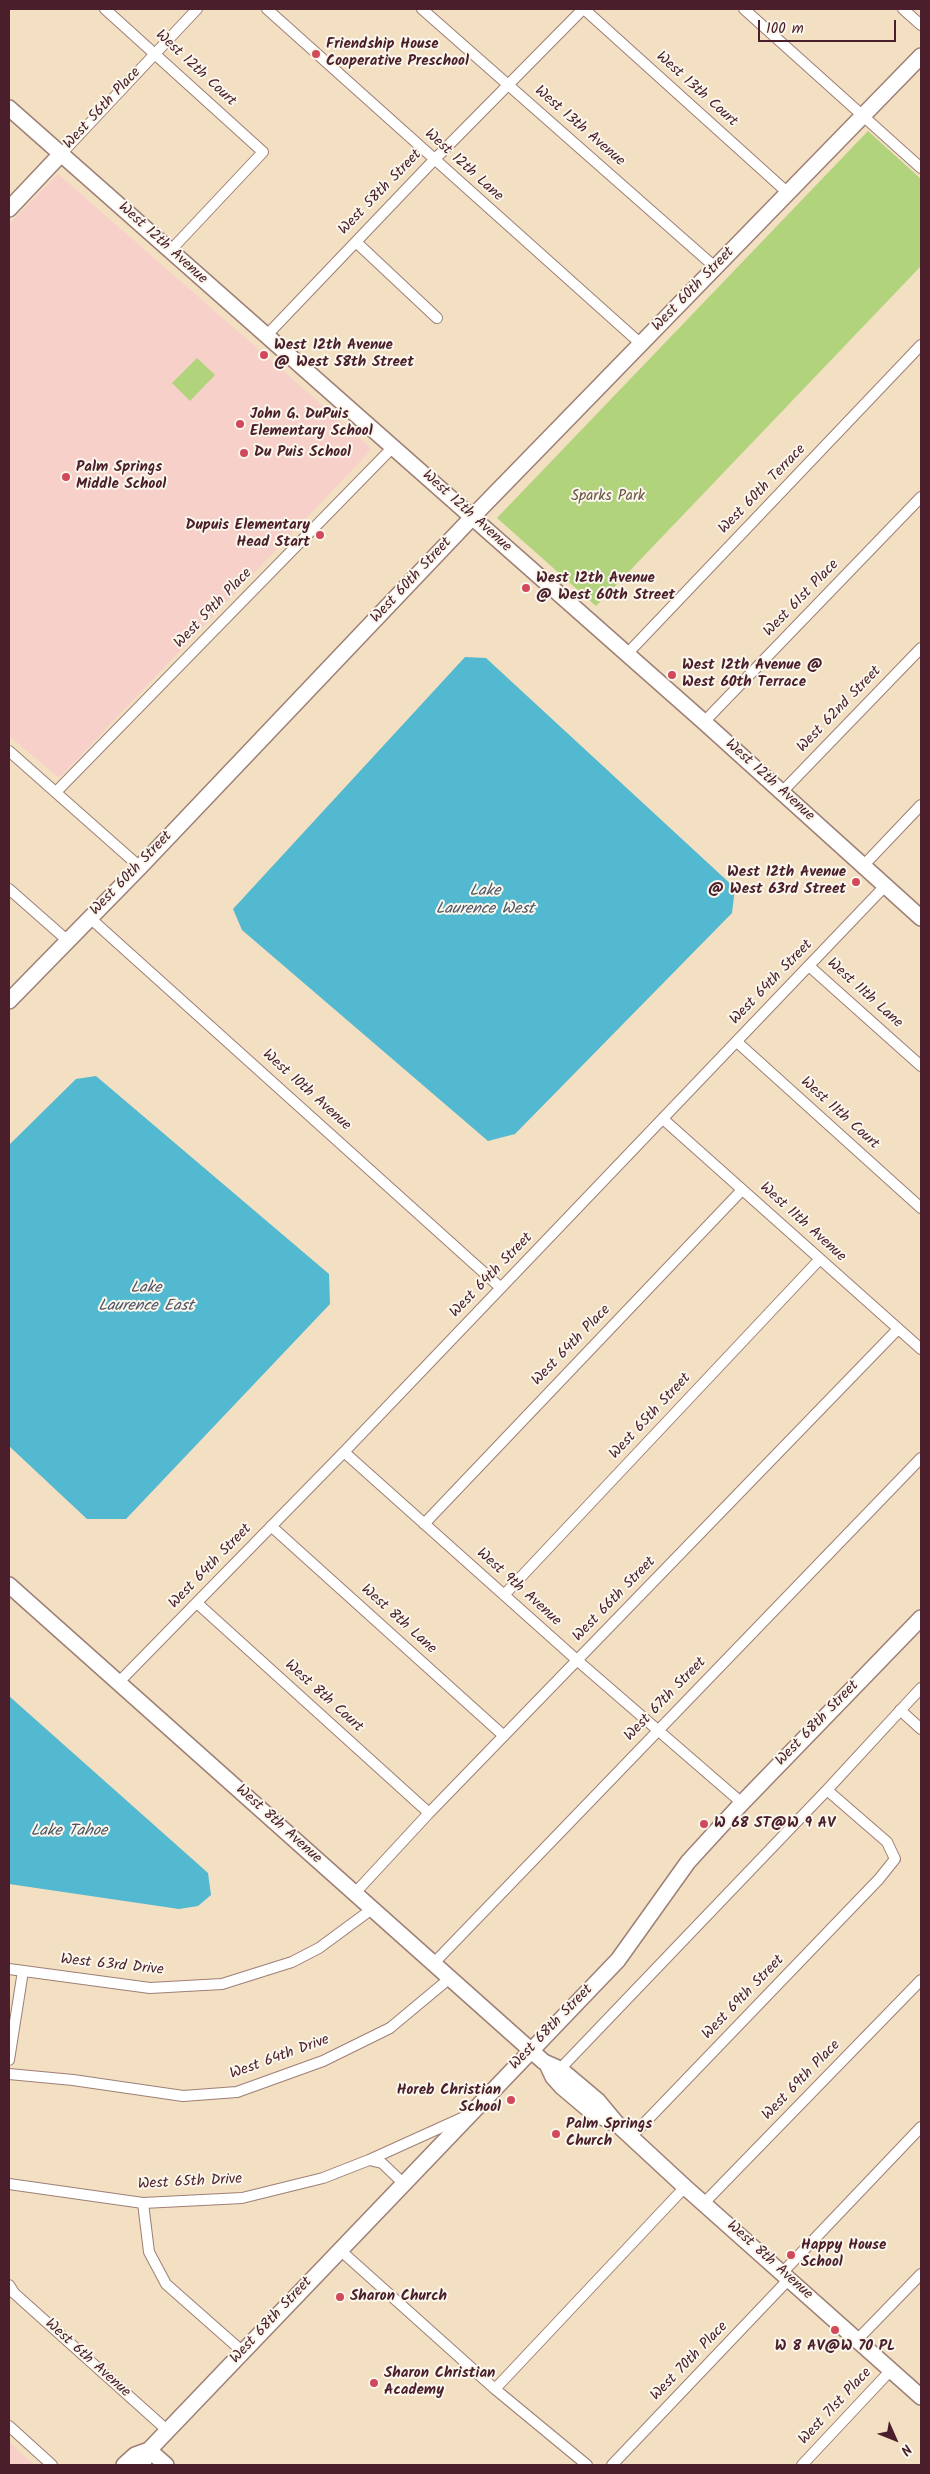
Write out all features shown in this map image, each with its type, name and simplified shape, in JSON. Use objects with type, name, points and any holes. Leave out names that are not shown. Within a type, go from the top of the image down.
[{"type":"street","name":"West 12th Court","points":[[105,9],[263,152],[170,251]]},
{"type":"street","name":"West 56th Place","points":[[9,209],[197,9]]},
{"type":"street","name":"West 12th Lane","points":[[267,9],[641,344]]},
{"type":"street","name":"West 13th Avenue","points":[[422,9],[716,268]]},
{"type":"street","name":"West 58th Street","points":[[266,336],[434,160],[584,9]]},
{"type":"street","name":"West 13th Court","points":[[584,9],[788,193]]},
{"type":"street","points":[[744,9],[864,114],[921,168]]},
{"type":"street","points":[[903,9],[921,25]]},
{"type":"street","name":"West 60th Street","points":[[9,1001],[140,867],[472,518],[921,56]]},
{"type":"street","name":"West 12th Avenue","points":[[9,108],[704,722],[921,918]]},
{"type":"street","points":[[356,242],[437,318]]},
{"type":"street","name":"West 60th Terrace","points":[[626,655],[921,345]]},
{"type":"street","name":"West 59th Place","points":[[56,792],[393,448]]},
{"type":"street","name":"West 61st Place","points":[[704,722],[921,497]]},
{"type":"street","name":"West 62nd Street","points":[[781,793],[921,648]]},
{"type":"street","points":[[9,751],[140,867]]},
{"type":"street","points":[[862,866],[921,804]]},
{"type":"street","name":"West 64th Street","points":[[118,1683],[344,1452],[885,886]]},
{"type":"street","points":[[9,889],[68,941]]},
{"type":"street","name":"West 10th Avenue","points":[[90,918],[501,1288]]},
{"type":"street","name":"West 11th Lane","points":[[809,966],[921,1066]]},
{"type":"street","name":"West 11th Court","points":[[737,1042],[921,1208]]},
{"type":"street","name":"West 11th Avenue","points":[[663,1119],[921,1349]]},
{"type":"street","name":"West 64th Place","points":[[424,1524],[742,1190]]},
{"type":"street","name":"West 65th Street","points":[[504,1595],[820,1260]]},
{"type":"street","name":"West 66th Street","points":[[355,1893],[429,1813],[898,1328]]},
{"type":"street","name":"West 9th Avenue","points":[[344,1452],[578,1661],[659,1729],[742,1803]]},
{"type":"street","name":"West 67th Street","points":[[434,1963],[921,1458]]},
{"type":"street","name":"West 8th Lane","points":[[272,1526],[504,1736]]},
{"type":"street","name":"West 8th Avenue","points":[[9,1585],[531,2050],[554,2066],[553,2077],[582,2104],[618,2125],[921,2397]]},
{"type":"street","name":"West 8th Court","points":[[197,1603],[429,1813]]},
{"type":"street","name":"West 68th Street","points":[[142,2465],[149,2450],[618,1960],[688,1862],[742,1803],[921,1618]]},
{"type":"street","points":[[554,2066],[827,1790],[921,1688]]},
{"type":"street","points":[[900,1710],[921,1729]]},
{"type":"street","name":"West 69th Street","points":[[631,2137],[879,1879],[895,1859],[887,1842],[827,1790]]},
{"type":"street","name":"West 63rd Drive","points":[[9,1969],[150,1988],[222,1984],[292,1962],[319,1948],[372,1909]]},
{"type":"street","points":[[9,2060],[22,1971]]},
{"type":"street","name":"West 64th Drive","points":[[9,2074],[183,2096],[237,2092],[323,2061],[390,2028],[450,1978]]},
{"type":"street","name":"West 69th Place","points":[[704,2203],[921,1980]]},
{"type":"street","name":"West 65th Drive","points":[[9,2184],[143,2203],[242,2198],[323,2178],[369,2160],[467,2116]]},
{"type":"street","name":"West 70th Place","points":[[612,2465],[921,2127]]},
{"type":"street","points":[[369,2160],[382,2163],[403,2183]]},
{"type":"street","points":[[495,2389],[685,2186]]},
{"type":"street","points":[[143,2203],[149,2252],[166,2284],[242,2352]]},
{"type":"street","points":[[340,2250],[495,2389],[587,2465]]},
{"type":"street","points":[[858,2340],[921,2274]]},
{"type":"street","name":"West 6th Avenue","points":[[9,2285],[14,2293],[168,2431]]},
{"type":"street","name":"West 71st Place","points":[[802,2465],[891,2370]]},
{"type":"street","points":[[9,2426],[52,2465]]},
{"type":"street","points":[[149,2450],[166,2465]]},
{"type":"street","name":"West 68th Street","points":[[124,2465],[135,2455],[149,2450]]},
{"type":"shaded area","points":[[58,174],[369,446],[370,451],[62,775],[58,777],[9,736],[9,224]]},
{"type":"shaded area","points":[[9,2442],[34,2465],[9,2465]]},
{"type":"green space","name":"Sparks Park","points":[[868,131],[921,179],[921,266],[596,606],[497,518]]},
{"type":"green space","points":[[197,358],[215,375],[190,401],[172,383]]},
{"type":"water","name":"Lake Laurence West","points":[[465,657],[486,658],[735,888],[732,913],[515,1134],[488,1141],[242,930],[233,909]]},
{"type":"water","name":"Lake Laurence East","points":[[96,1076],[329,1274],[330,1304],[126,1519],[87,1519],[9,1446],[9,1145],[76,1079]]},
{"type":"water","name":"Lake Tahoe","points":[[9,1696],[208,1873],[211,1895],[198,1906],[179,1909],[9,1884]]},
{"type":"place","name":"Friendship House Cooperative Preschool","points":[[316,54]]},
{"type":"place","name":"West 12th Avenue @ West 58th Street","points":[[264,355]]},
{"type":"place","name":"John G. DuPuis Elementary School","points":[[240,424]]},
{"type":"place","name":"Du Puis School","points":[[244,453]]},
{"type":"place","name":"Palm Springs Middle School","points":[[66,477]]},
{"type":"place","name":"Dupuis Elementary Head Start","points":[[320,535]]},
{"type":"place","name":"West 12th Avenue @ West 60th Street","points":[[526,588]]},
{"type":"place","name":"West 12th Avenue @ West 60th Terrace","points":[[672,675]]},
{"type":"place","name":"West 12th Avenue @ West 63rd Street","points":[[856,882]]},
{"type":"place","name":"W 68 ST@W 9 AV","points":[[704,1824]]},
{"type":"place","name":"Horeb Christian School","points":[[511,2100]]},
{"type":"place","name":"Palm Springs Church","points":[[556,2134]]},
{"type":"place","name":"Happy House School","points":[[791,2255]]},
{"type":"place","name":"Sharon Church","points":[[340,2297]]},
{"type":"place","name":"W 8 AV@W 70 PL","points":[[835,2330]]},
{"type":"place","name":"Sharon Christian Academy","points":[[374,2383]]}]
